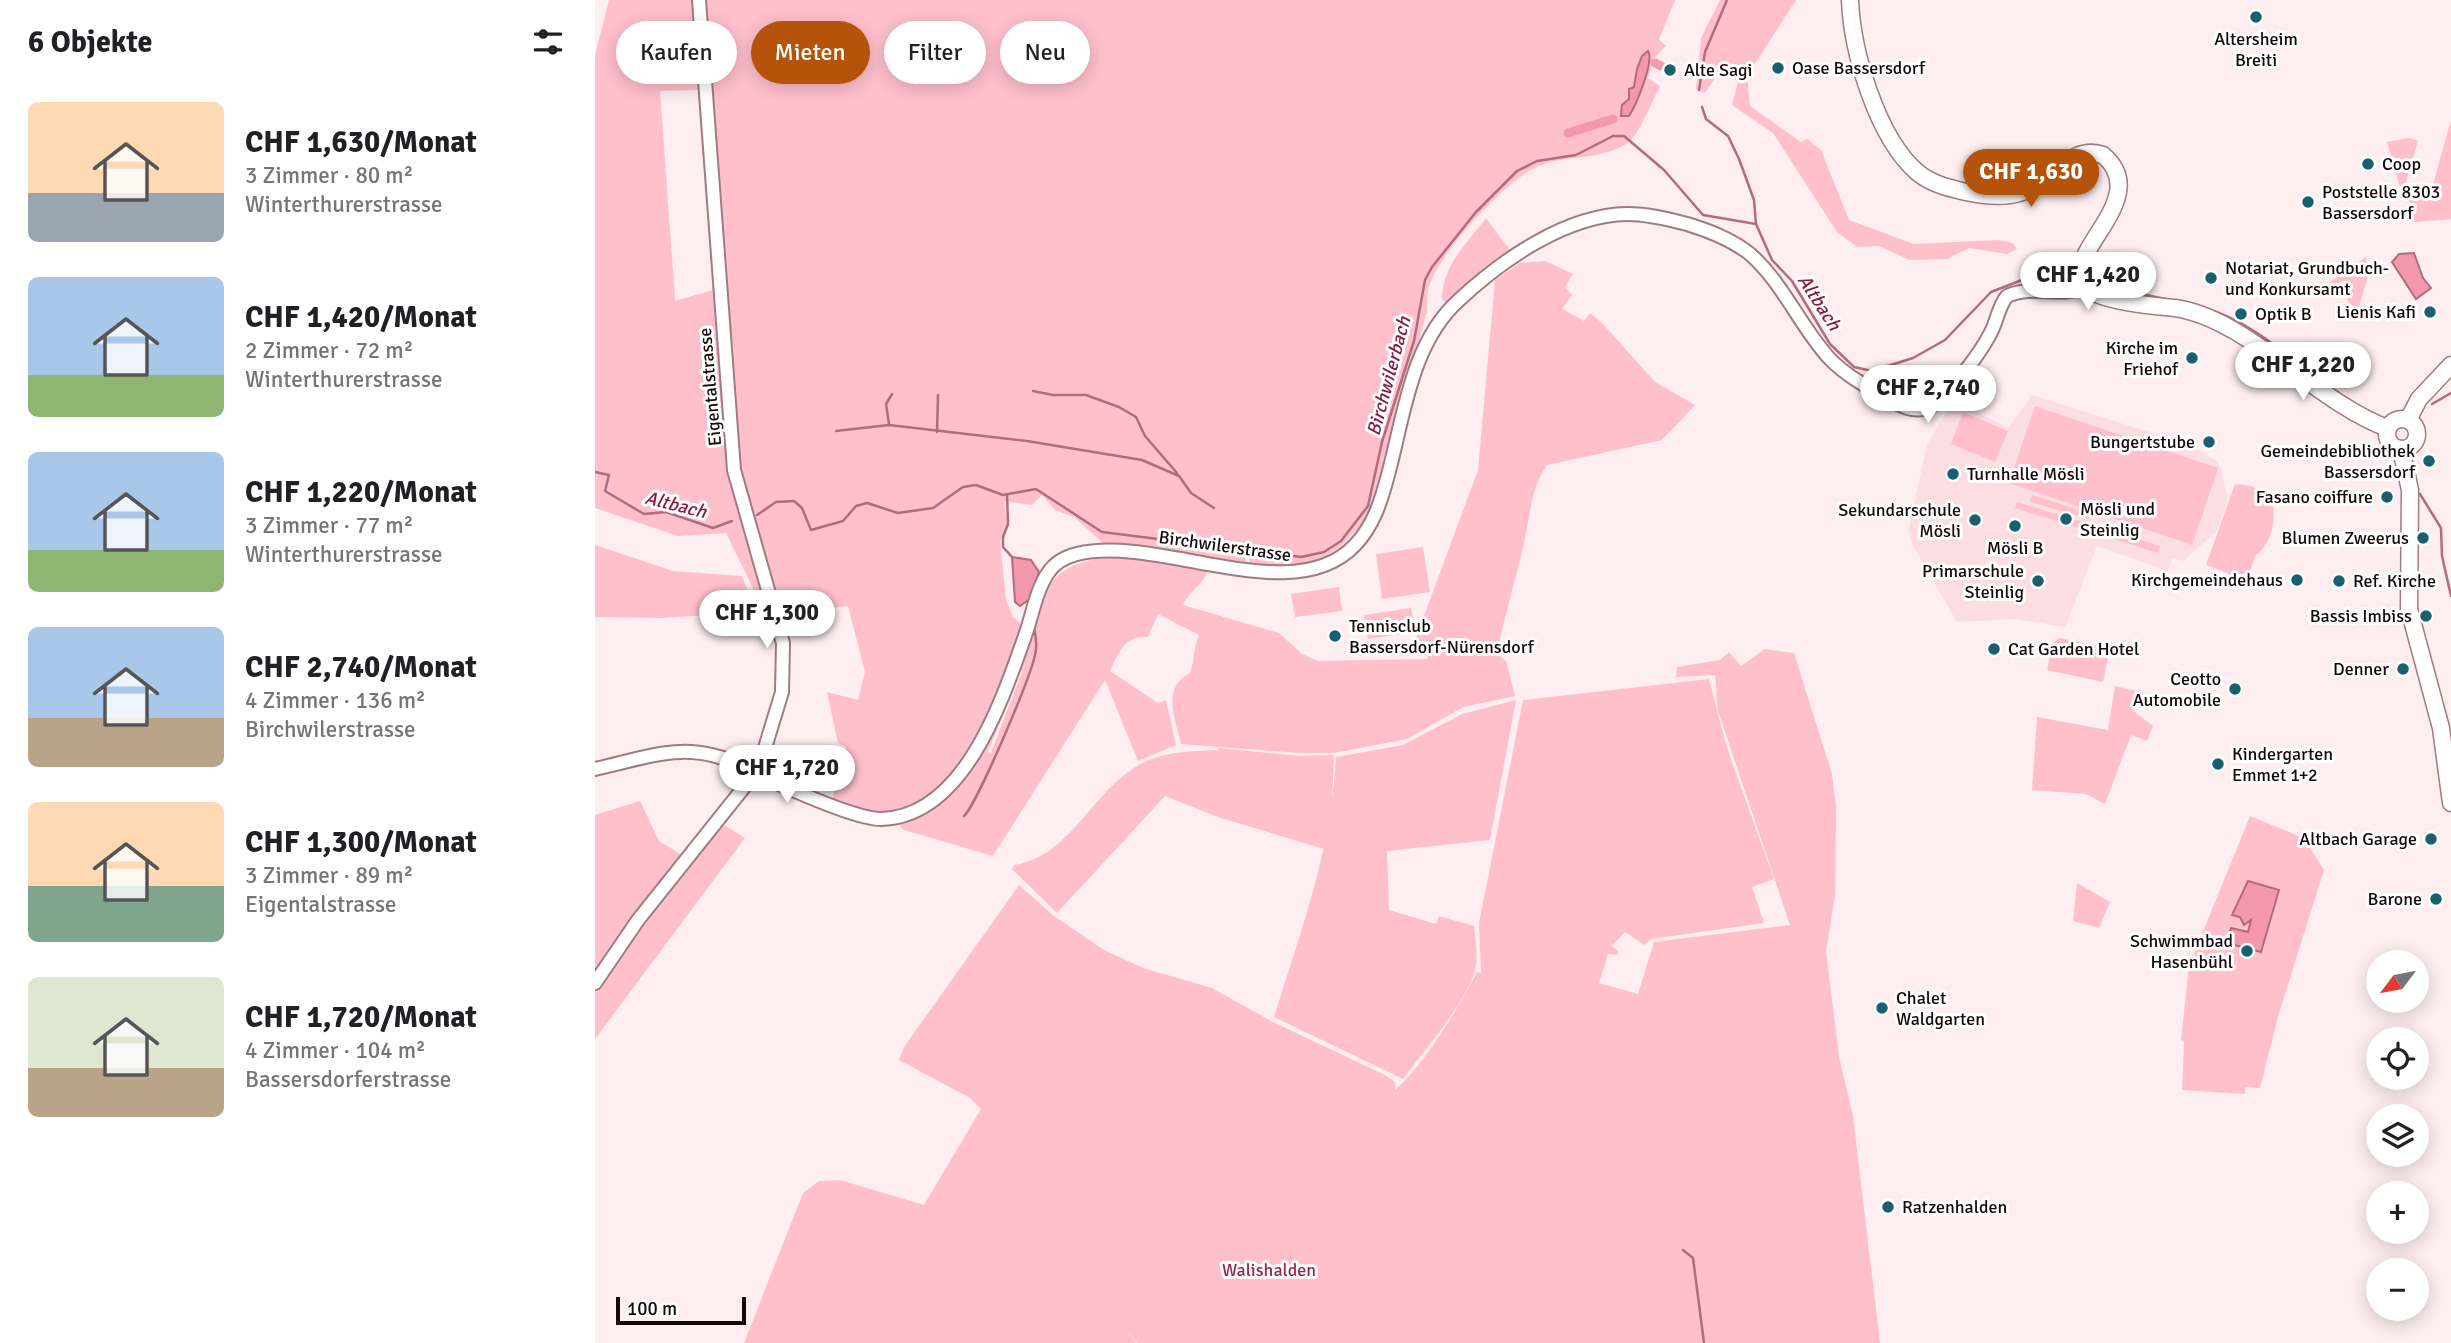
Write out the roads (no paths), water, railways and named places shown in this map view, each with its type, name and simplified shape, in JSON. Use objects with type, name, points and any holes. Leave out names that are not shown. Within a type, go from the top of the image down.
[{"type":"main road","points":[[1850,0],[1854,37],[1869,90],[1902,155],[1927,179],[1949,188],[2001,197],[2028,190],[2082,153],[2095,152],[2109,160],[2118,184],[2114,207],[2082,265],[2081,281],[2084,287],[2097,295],[2193,311],[2211,318],[2343,407],[2387,428]]},
{"type":"main road","points":[[2408,420],[2419,399],[2451,365]]},
{"type":"main road","points":[[2387,428],[2397,419],[2408,420],[2414,426],[2417,436],[2413,444],[2401,449]]},
{"type":"main road","points":[[2387,428],[2389,442],[2401,449],[2410,490],[2409,609],[2441,728],[2451,803]]},
{"type":"street","name":"Eigentalstrasse","points":[[699,0],[734,470],[777,614],[783,643],[782,692],[761,761]]},
{"type":"street","name":"Birchwilerstrasse","points":[[766,778],[872,818],[900,816],[934,801],[965,767],[999,706],[1043,581],[1058,562],[1086,552],[1144,553],[1291,574],[1321,567],[1346,554],[1366,532],[1378,510],[1420,355],[1431,331],[1444,314],[1489,275],[1539,242],[1569,227],[1623,214],[1663,218],[1707,230],[1734,243],[1768,273],[1838,366],[1886,397],[1915,410],[1930,407],[1946,394],[1983,344],[2007,296],[2029,290],[2072,292],[2084,287]]},
{"type":"street","points":[[595,769],[674,750],[709,753],[745,767]]},
{"type":"street","points":[[745,767],[753,760],[761,761],[768,770],[766,778],[758,784],[749,781]]},
{"type":"street","points":[[745,767],[749,781]]},
{"type":"street","points":[[595,983],[638,920],[749,781]]},
{"type":"waterway","name":"Altbach","points":[[1699,90],[1705,52],[1727,0]]},
{"type":"waterway","points":[[1655,63],[1661,66]]},
{"type":"waterway","name":"Altbach","points":[[1702,107],[1706,119],[1728,136],[1739,159],[1754,200],[1756,224],[1772,260],[1792,281],[1830,344],[1854,367],[1872,371],[1913,358],[1945,340],[1991,292],[2022,280],[2069,280]]},
{"type":"waterway","points":[[1568,133],[1613,119]]},
{"type":"waterway","name":"Birchwilerbach","points":[[757,515],[776,502],[794,501],[802,508],[811,530],[843,521],[856,506],[867,503],[898,513],[933,508],[963,487],[976,485],[1003,495],[1036,489],[1102,532],[1301,557],[1324,552],[1341,541],[1368,506],[1382,442],[1414,341],[1425,280],[1432,267],[1476,212],[1517,171],[1537,161],[1576,155],[1613,136],[1624,136],[1664,170],[1703,215],[1756,224]]},
{"type":"waterway","name":"Altbach","points":[[2095,284],[2170,300]]},
{"type":"waterway","name":"Altbach","points":[[2204,308],[2253,330],[2326,384]]},
{"type":"waterway","points":[[1033,391],[1053,395],[1086,395],[1119,407],[1136,417],[1145,436],[1177,473]]},
{"type":"waterway","points":[[2432,404],[2451,393]]},
{"type":"waterway","points":[[889,424],[886,404],[892,394]]},
{"type":"waterway","points":[[937,432],[938,395]]},
{"type":"waterway","points":[[836,431],[889,425],[1027,441],[1142,460],[1179,476],[1191,493],[1214,508]]},
{"type":"waterway","name":"Altbach","points":[[595,472],[609,475],[605,491],[644,514],[666,512],[713,528],[732,521]]},
{"type":"waterway","points":[[1007,494],[1008,524],[1003,537],[1003,547],[1012,557]]},
{"type":"waterway","name":"Altbach","points":[[2420,494],[2441,528],[2442,556],[2451,596]]},
{"type":"waterway","points":[[964,816],[992,763],[1026,682],[1036,649],[1034,627]]},
{"type":"waterway","points":[[1683,1250],[1693,1258],[1704,1343]]},
{"type":"place","name":"Altersheim Breiti","points":[[2256,17]]},
{"type":"place","name":"Oase Bassersdorf","points":[[1778,68]]},
{"type":"place","name":"Alte Sagi","points":[[1670,70]]},
{"type":"place","name":"Coop","points":[[2368,164]]},
{"type":"place","name":"Poststelle 8303 Bassersdorf","points":[[2308,202]]},
{"type":"place","name":"Notariat, Grundbuch- und Konkursamt","points":[[2211,278]]},
{"type":"place","name":"Lienis Kafi","points":[[2430,312]]},
{"type":"place","name":"Optik B","points":[[2241,314]]},
{"type":"place","name":"Kirche im Friehof","points":[[2192,358]]},
{"type":"place","name":"Bungertstube","points":[[2209,442]]},
{"type":"place","name":"Gemeindebibliothek Bassersdorf","points":[[2429,461]]},
{"type":"place","name":"Turnhalle Mösli","points":[[1953,474]]},
{"type":"place","name":"Fasano coiffure","points":[[2387,497]]},
{"type":"place","name":"Mösli und Steinlig","points":[[2066,519]]},
{"type":"place","name":"Sekundarschule Mösli","points":[[1975,520]]},
{"type":"place","name":"Mösli B","points":[[2015,526]]},
{"type":"place","name":"Blumen Zweerus","points":[[2423,538]]},
{"type":"place","name":"Kirchgemeindehaus","points":[[2297,580]]},
{"type":"place","name":"Primarschule Steinlig","points":[[2038,581]]},
{"type":"place","name":"Ref. Kirche","points":[[2339,581]]},
{"type":"place","name":"Bassis Imbiss","points":[[2426,616]]},
{"type":"place","name":"Tennisclub Bassersdorf-Nürensdorf","points":[[1335,636]]},
{"type":"place","name":"Cat Garden Hotel","points":[[1994,649]]},
{"type":"place","name":"Denner","points":[[2403,669]]},
{"type":"place","name":"Ceotto Automobile","points":[[2235,689]]},
{"type":"place","name":"Kindergarten Emmet 1+2","points":[[2218,764]]},
{"type":"place","name":"Altbach Garage","points":[[2431,839]]},
{"type":"place","name":"Barone","points":[[2436,899]]},
{"type":"place","name":"Schwimmbad Hasenbühl","points":[[2247,951]]},
{"type":"place","name":"Chalet Waldgarten","points":[[1882,1008]]},
{"type":"place","name":"Ratzenhalden","points":[[1888,1207]]},
{"type":"park label","name":"Walishalden","points":[[1269,1270]]}]
